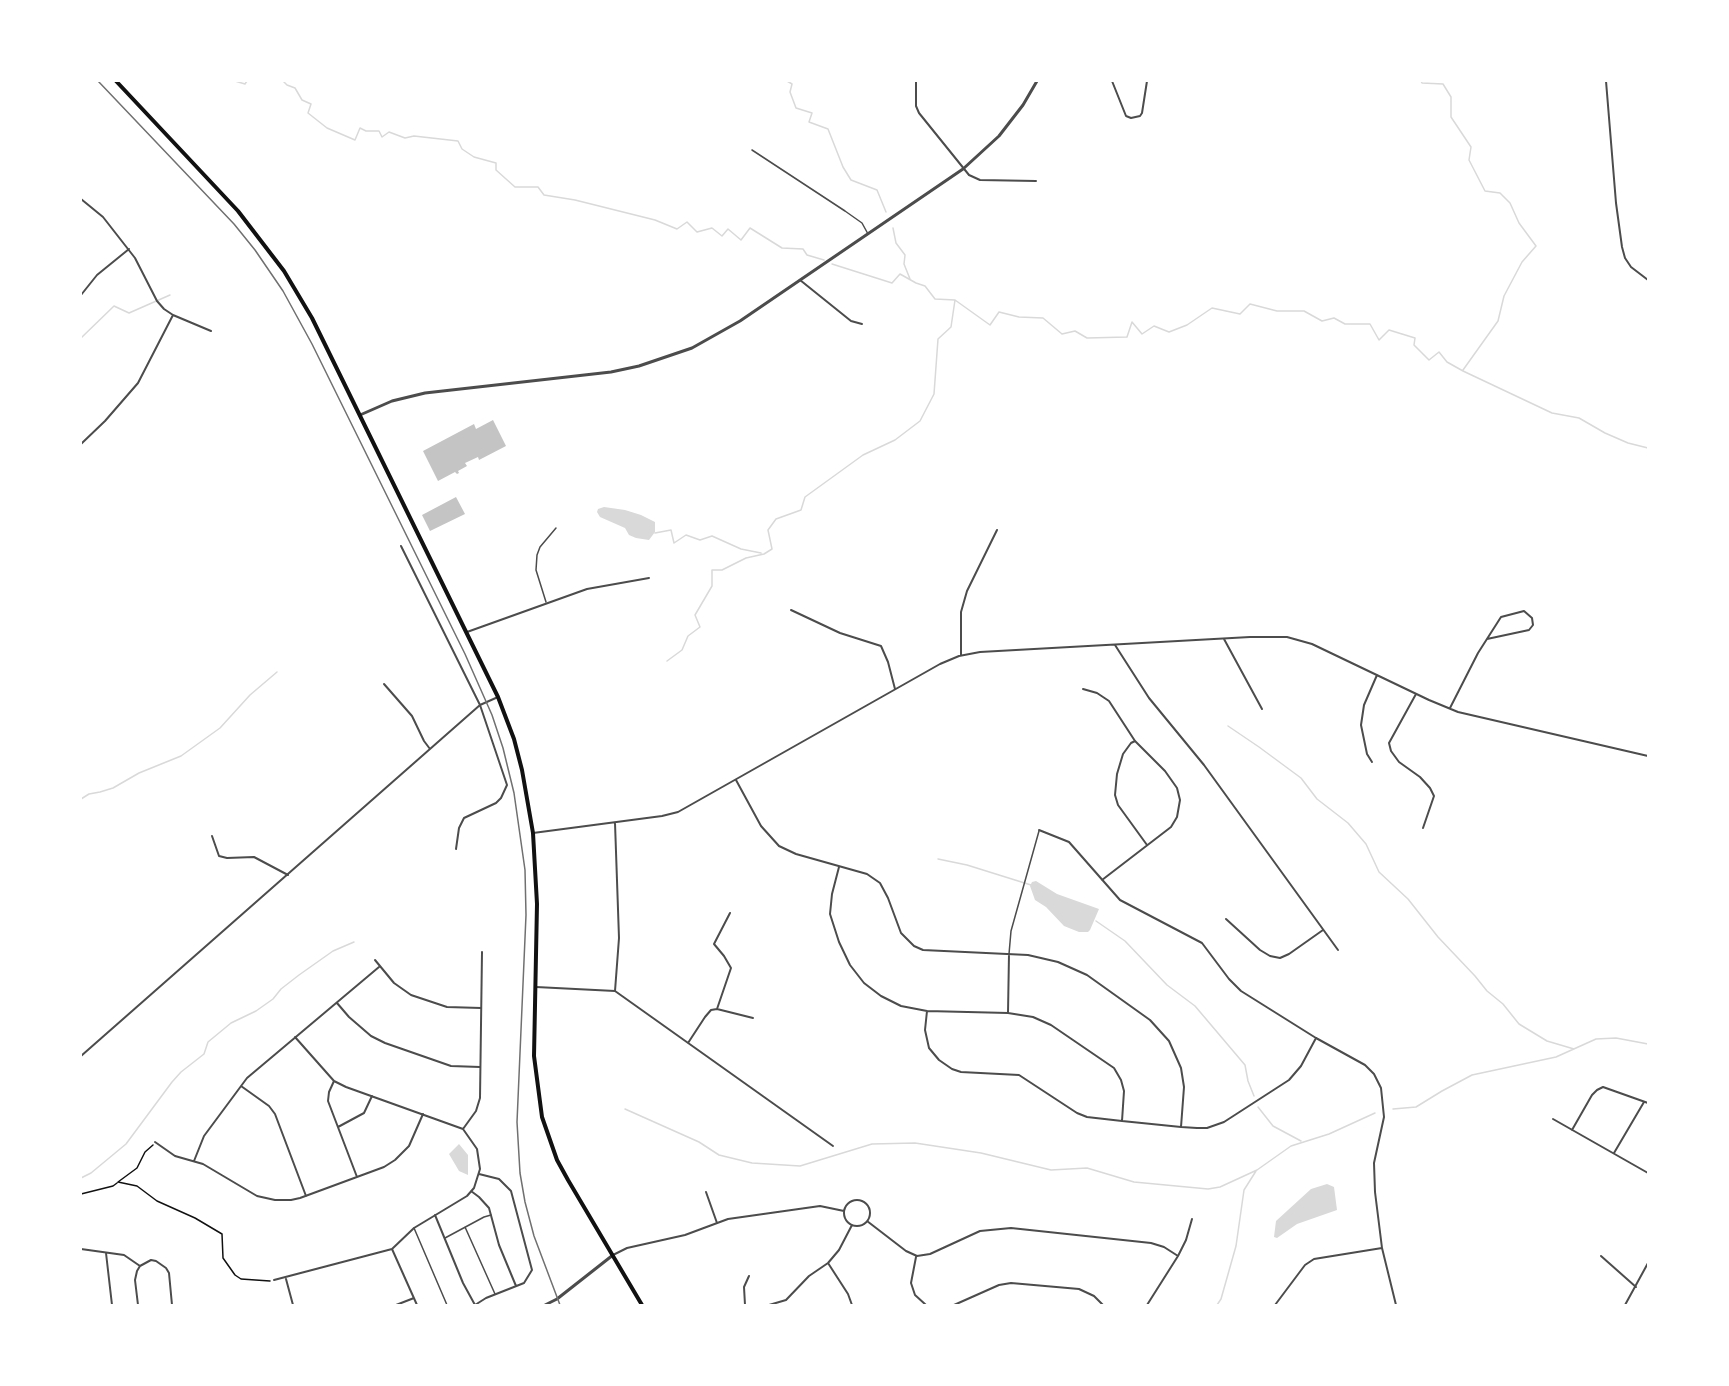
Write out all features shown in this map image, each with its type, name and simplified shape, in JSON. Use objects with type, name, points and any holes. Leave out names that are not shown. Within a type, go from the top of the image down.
[{"type":"main road","points":[[116,81],[212,183],[262,240],[284,271],[312,318],[498,697],[514,739],[522,770],[537,870],[534,1056],[542,1117],[557,1160],[642,1305]]},
{"type":"street","points":[[916,81],[916,106],[919,113],[963,169],[974,179],[1036,181]]},
{"type":"street","points":[[360,415],[392,401],[425,393],[611,372],[659,361],[692,348],[715,336],[800,280],[963,169],[999,136],[1023,105],[1037,81]]},
{"type":"street","points":[[1112,81],[1126,117],[1131,118],[1140,116],[1142,113],[1147,81]]},
{"type":"street","points":[[1606,81],[1622,247],[1631,267],[1648,280]]},
{"type":"street","points":[[81,199],[103,217],[129,249],[157,301],[164,309],[172,315],[211,331]]},
{"type":"street","points":[[81,295],[97,275],[129,249]]},
{"type":"street","points":[[800,280],[851,321],[862,324]]},
{"type":"street","points":[[81,444],[105,421],[138,383],[172,315]]},
{"type":"street","points":[[962,655],[960,621],[967,591],[997,530]]},
{"type":"street","points":[[401,546],[480,705],[507,785],[496,803],[464,818],[459,828],[456,849]]},
{"type":"street","points":[[467,632],[587,589],[649,578]]},
{"type":"street","points":[[791,610],[840,633],[881,646],[895,689]]},
{"type":"street","points":[[1449,708],[1487,639],[1501,617],[1524,611],[1532,618],[1533,625],[1529,630],[1487,639]]},
{"type":"street","points":[[533,833],[678,812],[940,664],[962,655],[980,652],[1281,636],[1300,639],[1449,708],[1648,756]]},
{"type":"street","points":[[1224,639],[1262,709]]},
{"type":"street","points":[[1114,645],[1138,683],[1204,765],[1338,950]]},
{"type":"street","points":[[1372,762],[1367,754],[1361,725],[1364,705],[1377,675]]},
{"type":"street","points":[[384,684],[412,716],[430,749]]},
{"type":"street","points":[[1083,689],[1097,693],[1109,701],[1136,741],[1165,771],[1177,788],[1180,800],[1177,817],[1171,827],[1102,880]]},
{"type":"street","points":[[1416,694],[1389,743],[1391,751],[1400,762],[1420,777],[1434,796],[1423,828]]},
{"type":"street","points":[[81,1056],[480,705],[498,697]]},
{"type":"street","points":[[1136,741],[1131,743],[1123,754],[1114,795],[1118,805],[1147,844]]},
{"type":"street","points":[[736,780],[761,826],[779,846],[796,854],[867,874],[880,883],[901,933],[914,946],[923,950],[1045,958],[1080,971],[1138,1011],[1169,1041],[1181,1068],[1184,1088],[1181,1127]]},
{"type":"street","points":[[615,822],[619,938],[615,991]]},
{"type":"street","points":[[1040,830],[1069,842],[1120,900],[1202,943],[1241,991],[1316,1038],[1365,1065],[1374,1074],[1381,1088],[1384,1117],[1374,1169],[1376,1205],[1382,1248],[1395,1305]]},
{"type":"street","points":[[212,836],[219,856],[254,857],[288,875]]},
{"type":"street","points":[[839,867],[832,894],[831,914],[839,942],[850,965],[864,983],[881,996],[901,1006],[927,1011],[1008,1013],[1034,1017],[1051,1025],[1114,1068],[1124,1091],[1122,1121]]},
{"type":"street","points":[[717,1009],[731,968],[714,945],[730,913]]},
{"type":"street","points":[[1226,919],[1260,950],[1270,956],[1280,958],[1323,930]]},
{"type":"street","points":[[463,1129],[476,1111],[478,1104],[482,952]]},
{"type":"street","points":[[1008,1013],[1009,954]]},
{"type":"street","points":[[375,960],[394,982],[411,995],[447,1007],[481,1008]]},
{"type":"street","points":[[194,1161],[204,1136],[247,1078],[379,967]]},
{"type":"street","points":[[536,987],[615,991],[833,1146]]},
{"type":"street","points":[[336,1003],[366,1031],[386,1043],[451,1066],[480,1067]]},
{"type":"street","points":[[688,1043],[711,1010],[717,1009],[753,1017]]},
{"type":"street","points":[[927,1011],[926,1040],[933,1054],[945,1065],[961,1072],[1019,1075],[1077,1113],[1087,1117],[1181,1127],[1207,1128],[1216,1125],[1276,1089],[1296,1073],[1316,1038]]},
{"type":"street","points":[[274,1280],[286,1279],[392,1249],[414,1228],[462,1200],[471,1191],[479,1174],[480,1159],[477,1149],[463,1129],[334,1081],[295,1037]]},
{"type":"street","points":[[334,1081],[328,1101],[357,1177]]},
{"type":"street","points":[[241,1086],[269,1106],[275,1114],[306,1196]]},
{"type":"street","points":[[1572,1130],[1592,1095],[1603,1087],[1646,1102],[1614,1153]]},
{"type":"street","points":[[338,1127],[364,1113],[372,1096]]},
{"type":"street","points":[[155,1142],[175,1156],[194,1161],[257,1196],[284,1200],[306,1196],[384,1167],[409,1146],[423,1114]]},
{"type":"street","points":[[1553,1119],[1648,1173]]},
{"type":"street","points":[[435,1215],[475,1305],[524,1283],[532,1270],[511,1191],[500,1179],[479,1174]]},
{"type":"street","points":[[471,1191],[484,1203],[491,1215],[499,1245],[516,1286]]},
{"type":"street","points":[[706,1192],[717,1223]]},
{"type":"street","points":[[858,1200],[863,1202],[870,1210],[867,1221],[858,1226],[852,1225],[845,1219],[844,1211],[850,1202],[858,1200]]},
{"type":"street","points":[[545,1305],[563,1295],[613,1255],[631,1247],[685,1235],[728,1219],[820,1206],[844,1211]]},
{"type":"street","points":[[1147,1305],[1178,1256],[1186,1240],[1192,1219]]},
{"type":"street","points":[[867,1221],[906,1251],[917,1256],[930,1254],[980,1232],[1011,1228],[1151,1243],[1164,1247],[1178,1256]]},
{"type":"street","points":[[769,1305],[782,1304],[809,1276],[828,1263],[839,1250],[852,1225]]},
{"type":"street","points":[[1275,1305],[1305,1265],[1314,1259],[1382,1248]]},
{"type":"street","points":[[81,1249],[124,1255],[140,1266]]},
{"type":"street","points":[[392,1249],[417,1305]]},
{"type":"street","points":[[106,1253],[112,1305]]},
{"type":"street","points":[[917,1256],[911,1283],[915,1294],[926,1305]]},
{"type":"street","points":[[1601,1256],[1636,1287]]},
{"type":"street","points":[[138,1305],[135,1280],[140,1266],[150,1260],[166,1268],[169,1274],[172,1305]]},
{"type":"street","points":[[828,1263],[848,1294],[852,1305]]},
{"type":"street","points":[[1625,1305],[1648,1263]]},
{"type":"street","points":[[745,1305],[744,1287],[749,1276]]},
{"type":"street","points":[[286,1279],[293,1305]]},
{"type":"street","points":[[954,1305],[999,1285],[1011,1283],[1080,1289],[1094,1296],[1103,1305]]},
{"type":"street","points":[[396,1305],[414,1298]]},
{"type":"lane","points":[[752,150],[862,223],[868,235]]},
{"type":"lane","points":[[547,603],[538,579],[537,555],[540,547],[556,528]]},
{"type":"lane","points":[[1009,954],[1011,932],[1040,830]]},
{"type":"lane","points":[[444,1239],[491,1215]]},
{"type":"lane","points":[[465,1227],[495,1295]]},
{"type":"lane","points":[[414,1228],[447,1305]]},
{"type":"path","points":[[81,1194],[113,1186],[137,1168],[155,1142]]},
{"type":"path","points":[[118,1182],[137,1186],[147,1195],[222,1233],[222,1258],[241,1279],[270,1281]]},
{"type":"shaded area","points":[[604,507],[641,515],[655,522],[655,532],[649,540],[629,535],[625,528],[600,517],[598,509]]},
{"type":"shaded area","points":[[1036,881],[1057,894],[1099,909],[1090,930],[1079,932],[1064,926],[1046,907],[1035,900],[1030,886]]},
{"type":"shaded area","points":[[459,1144],[468,1155],[468,1175],[459,1171],[449,1154]]},
{"type":"shaded area","points":[[1327,1184],[1334,1187],[1337,1210],[1297,1224],[1277,1238],[1274,1237],[1276,1221],[1311,1189]]},
{"type":"building","points":[[493,420],[506,446],[479,460],[478,457],[465,463],[467,466],[458,471],[459,473],[455,472],[438,481],[423,451],[474,424],[476,429]]},
{"type":"building","points":[[456,497],[465,514],[430,531],[422,515]]},
{"type":"waterway","points":[[235,81],[245,84],[247,81]]},
{"type":"waterway","points":[[283,81],[295,88],[302,100],[311,104],[308,113],[327,128],[355,140],[360,128],[366,131],[379,131],[382,137],[389,132],[405,138],[414,136],[458,141],[462,149],[474,157],[496,163],[496,170],[515,187],[538,187],[544,195],[575,200],[655,220],[677,229],[687,222],[697,232],[712,228],[722,236],[728,229],[741,240],[750,228],[782,248],[803,249],[807,255],[824,260]]},
{"type":"waterway","points":[[787,81],[792,84],[790,92],[796,108],[812,113],[809,122],[828,129],[843,167],[851,180],[877,190],[886,212]]},
{"type":"waterway","points":[[1421,81],[1422,83],[1443,84],[1451,97],[1451,117],[1471,147],[1469,160],[1485,191],[1500,193],[1510,203],[1519,223],[1536,246],[1522,262],[1504,296],[1498,321],[1463,370]]},
{"type":"waterway","points":[[893,228],[896,243],[905,255],[904,264],[910,279]]},
{"type":"waterway","points":[[832,264],[892,283],[900,274],[925,286],[935,299],[955,300],[990,325],[999,312],[1019,317],[1043,318],[1062,334],[1075,331],[1087,338],[1127,337],[1132,322],[1142,334],[1154,326],[1169,332],[1187,325],[1212,308],[1240,314],[1250,304],[1277,311],[1304,311],[1322,321],[1334,318],[1345,324],[1370,324],[1379,340],[1389,330],[1415,338],[1414,345],[1429,360],[1439,352],[1447,362],[1463,371],[1552,413],[1579,418],[1605,433],[1628,443],[1648,448]]},
{"type":"waterway","points":[[81,338],[114,306],[129,313],[170,295]]},
{"type":"waterway","points":[[667,661],[682,650],[688,636],[700,627],[695,615],[712,586],[712,570],[722,570],[772,549],[768,530],[776,519],[801,510],[805,497],[863,455],[895,440],[920,421],[934,394],[938,339],[951,327],[955,300]]},
{"type":"waterway","points":[[655,533],[671,530],[674,543],[686,535],[700,540],[712,536],[741,549],[761,553]]},
{"type":"waterway","points":[[81,799],[89,794],[113,788],[139,773],[181,756],[220,728],[250,695],[277,672]]},
{"type":"waterway","points":[[1228,726],[1301,778],[1317,799],[1348,823],[1366,844],[1379,872],[1408,899],[1438,937],[1487,991],[1503,1004],[1519,1024],[1547,1041],[1574,1049]]},
{"type":"waterway","points":[[938,859],[967,865],[1031,885]]},
{"type":"waterway","points":[[1096,921],[1125,941],[1167,985],[1195,1006],[1245,1065],[1254,1096]]},
{"type":"waterway","points":[[81,1178],[91,1173],[126,1144],[172,1082],[204,1054],[208,1042],[231,1023],[256,1011],[273,999],[281,989],[333,951],[354,942]]},
{"type":"waterway","points":[[1393,1109],[1416,1107],[1472,1075],[1556,1057],[1596,1039],[1616,1038],[1648,1044]]},
{"type":"waterway","points":[[1258,1107],[1273,1126],[1301,1141]]},
{"type":"waterway","points":[[625,1109],[699,1142],[719,1155],[752,1163],[800,1166],[872,1144],[915,1143],[981,1153],[1051,1170],[1087,1168],[1134,1182],[1208,1189],[1220,1187],[1257,1170],[1291,1146],[1329,1134],[1375,1113]]},
{"type":"waterway","points":[[1217,1305],[1221,1299],[1236,1246],[1244,1190],[1256,1171]]},
{"type":"railway","points":[[98,81],[234,224],[283,291],[312,344],[465,654],[492,715],[514,793],[525,870],[526,915],[517,1122],[520,1173],[534,1236],[560,1305]]}]
